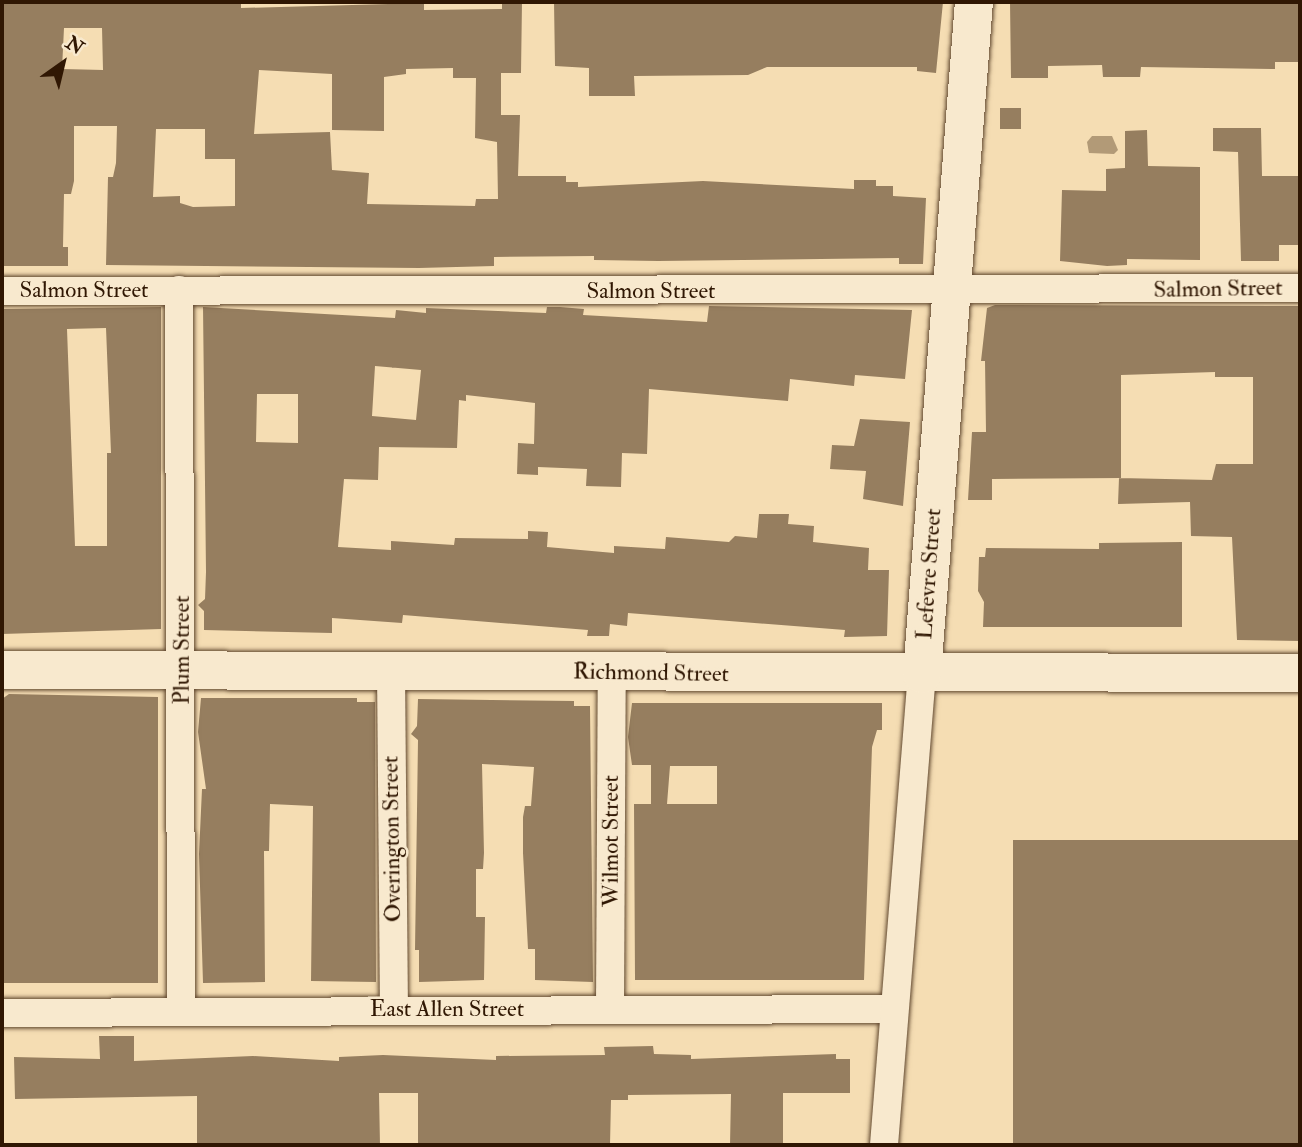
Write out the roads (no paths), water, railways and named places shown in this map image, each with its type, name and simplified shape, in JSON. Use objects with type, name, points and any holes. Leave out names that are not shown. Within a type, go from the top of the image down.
[{"type":"main road","name":"Lefevre Street","points":[[922,674],[974,2]]},
{"type":"main road","name":"Richmond Street","points":[[2,670],[183,668],[612,673],[1300,673]]},
{"type":"street","name":"Salmon Street","points":[[2,291],[950,292],[1300,288]]},
{"type":"street","name":"Plum Street","points":[[179,290],[183,668],[181,1010]]},
{"type":"street","name":"Overington Street","points":[[391,669],[394,1009]]},
{"type":"street","name":"Wilmot Street","points":[[610,1008],[612,673]]},
{"type":"street","name":"Lefevre Street","points":[[884,1145],[922,674]]},
{"type":"street","name":"East Allen Street","points":[[2,1013],[610,1008],[893,1009]]}]
